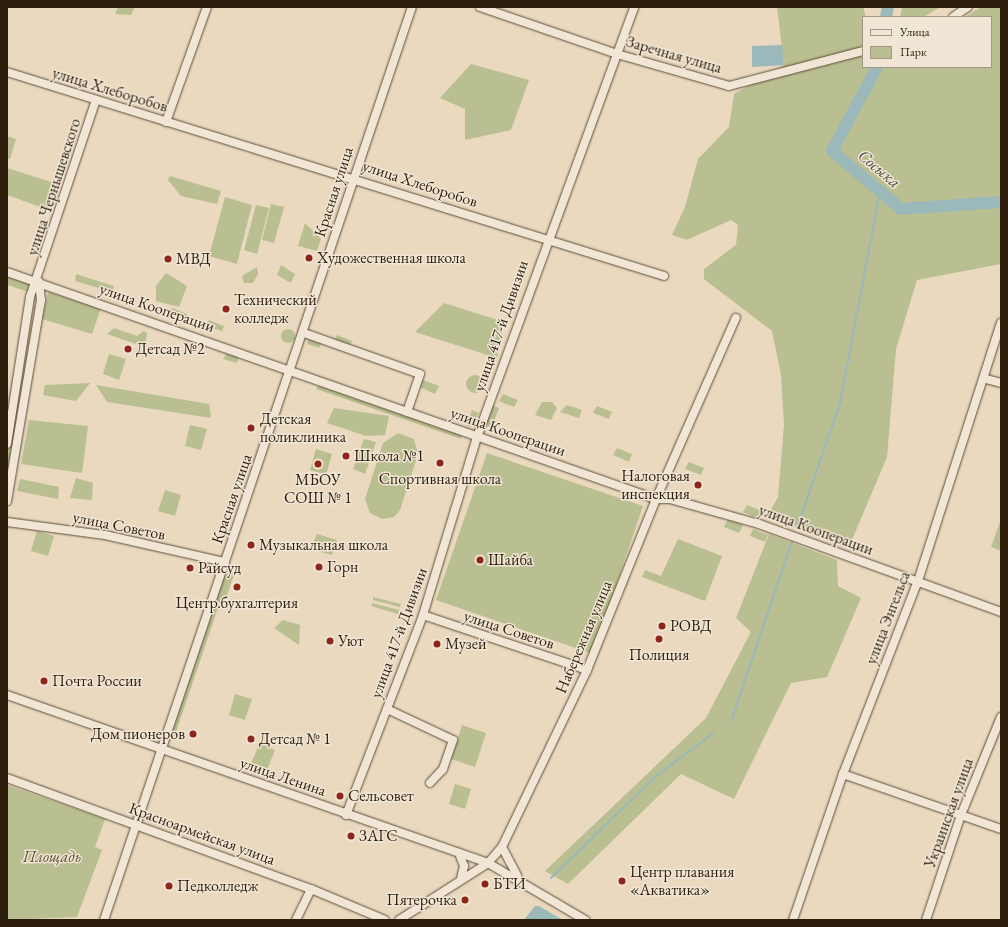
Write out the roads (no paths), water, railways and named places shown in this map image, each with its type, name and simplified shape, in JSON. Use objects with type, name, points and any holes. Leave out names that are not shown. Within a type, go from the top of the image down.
[{"type":"street","points":[[166,122],[207,7]]},
{"type":"street","name":"Красная улица","points":[[136,824],[160,749],[304,333],[353,177],[412,7]]},
{"type":"street","name":"Заречная улица","points":[[480,7],[617,54],[729,86],[862,51]]},
{"type":"street","name":"улица 417-й Дивизии","points":[[346,815],[423,615],[477,437],[546,239],[634,7]]},
{"type":"street","points":[[954,16],[968,7]]},
{"type":"street","name":"улица Хлеборобов","points":[[7,72],[166,122],[353,177],[664,276]]},
{"type":"street","name":"улица Чернышевского","points":[[7,444],[30,297],[39,281],[96,100]]},
{"type":"street","name":"улица Кооперации","points":[[7,272],[39,281],[656,499],[670,499],[759,524],[1001,612]]},
{"type":"street","name":"улица Чернышевского","points":[[7,501],[41,300],[39,281]]},
{"type":"street","name":"Набережная улица","points":[[399,920],[488,863],[502,847],[587,670],[656,499],[736,318]]},
{"type":"street","name":"улица Энгельса","points":[[793,920],[843,774],[918,581],[986,379],[1001,323]]},
{"type":"street","points":[[304,333],[420,374],[408,412]]},
{"type":"street","points":[[986,379],[1001,383]]},
{"type":"street","name":"улица Советов","points":[[7,522],[105,535],[225,562]]},
{"type":"street","name":"улица Советов","points":[[423,615],[587,670]]},
{"type":"street","name":"улица Ленина","points":[[7,695],[346,815],[488,863],[522,880],[585,920]]},
{"type":"street","points":[[387,709],[453,740],[443,769],[430,784]]},
{"type":"street","name":"Украинская улица","points":[[926,920],[961,815],[1001,717]]},
{"type":"street","points":[[843,774],[1001,829]]},
{"type":"street","name":"Красноармейская улица","points":[[7,778],[311,889],[385,920]]},
{"type":"street","points":[[104,920],[136,824]]},
{"type":"street","points":[[502,847],[507,862],[522,880]]},
{"type":"street","points":[[459,853],[464,866],[461,879]]},
{"type":"street","points":[[296,920],[311,889]]},
{"type":"water","points":[[782,45],[784,65],[752,67],[752,46]]},
{"type":"water","points":[[535,906],[539,906],[563,920],[524,920]]},
{"type":"waterway","name":"Сосыка","points":[[886,16],[888,7]]},
{"type":"waterway","name":"Сосыка","points":[[876,68],[832,151],[901,209],[1001,202]]},
{"type":"waterway","points":[[797,528],[840,403],[880,191]]},
{"type":"waterway","points":[[731,721],[792,542]]},
{"type":"waterway","points":[[551,878],[656,776],[714,733]]},
{"type":"place","name":"Художественная школа","points":[[309,258]]},
{"type":"place","name":"МВД","points":[[168,259]]},
{"type":"place","name":"Технический колледж","points":[[226,309]]},
{"type":"place","name":"Детсад №2","points":[[128,349]]},
{"type":"place","name":"Детская поликлиника","points":[[251,428]]},
{"type":"place","name":"Школа №1","points":[[346,456]]},
{"type":"place","name":"Спортивная школа","points":[[440,463]]},
{"type":"place","name":"МБОУ СОШ № 1","points":[[318,464]]},
{"type":"place","name":"Налоговая инспекция","points":[[698,485]]},
{"type":"place","name":"Музыкальная школа","points":[[251,545]]},
{"type":"place","name":"Шайба","points":[[480,560]]},
{"type":"place","name":"Горн","points":[[319,567]]},
{"type":"place","name":"Райсуд","points":[[190,568]]},
{"type":"place","name":"Центр.бухгалтерия","points":[[237,587]]},
{"type":"place","name":"РОВД","points":[[662,626]]},
{"type":"place","name":"Полиция","points":[[659,639]]},
{"type":"place","name":"Уют","points":[[330,641]]},
{"type":"place","name":"Музей","points":[[437,644]]},
{"type":"place","name":"Почта России","points":[[44,681]]},
{"type":"place","name":"Дом пионеров","points":[[193,734]]},
{"type":"place","name":"Детсад № 1","points":[[251,739]]},
{"type":"place","name":"Сельсовет","points":[[340,796]]},
{"type":"place","name":"ЗАГС","points":[[351,836]]},
{"type":"place","name":"Центр плавания «Акватика»","points":[[622,881]]},
{"type":"place","name":"БТИ","points":[[485,884]]},
{"type":"place","name":"Педколледж","points":[[169,886]]},
{"type":"place","name":"Пятерочка","points":[[465,900]]},
{"type":"park label","name":"Площадь","points":[[52,857]]}]
